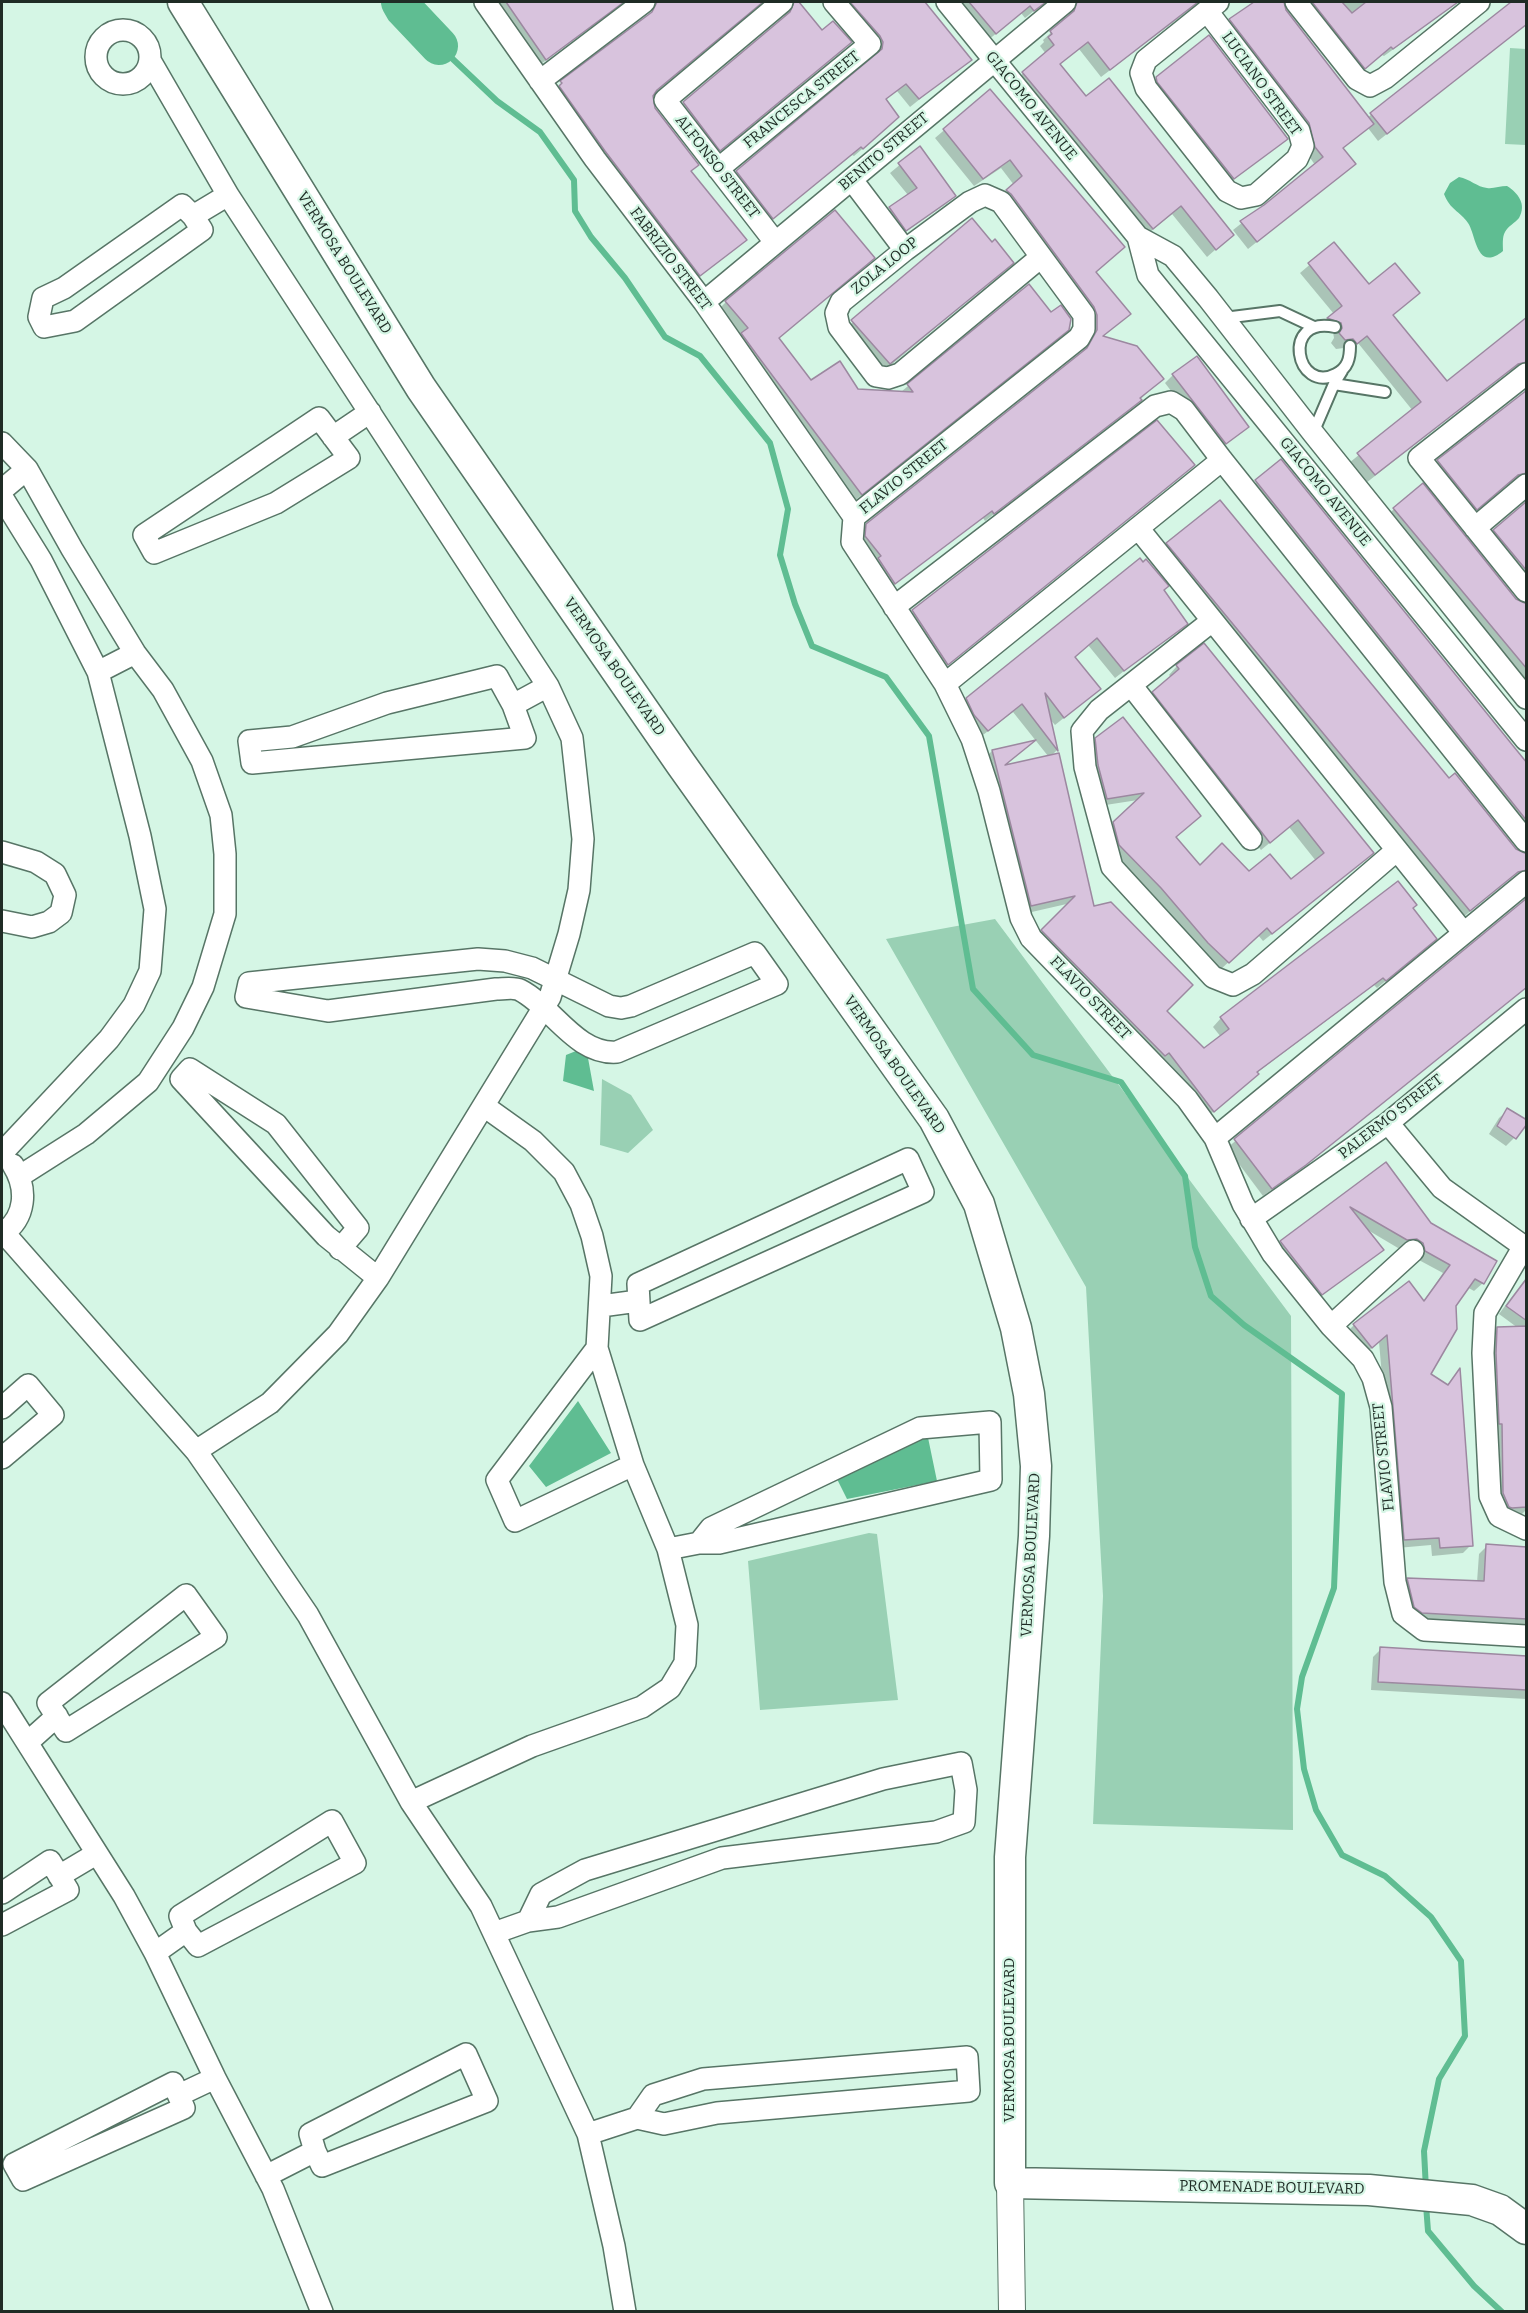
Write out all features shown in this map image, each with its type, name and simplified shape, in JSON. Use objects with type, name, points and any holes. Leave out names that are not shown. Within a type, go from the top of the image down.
[{"type":"main road","name":"VERMOSA BOULEVARD","points":[[183,2],[421,388],[681,764],[934,1119],[979,1204],[1016,1328],[1029,1394],[1036,1466],[1034,1536],[1010,1857],[1010,2183]]},
{"type":"main road","name":"PROMENADE BOULEVARD","points":[[1010,2183],[1369,2190],[1472,2200],[1500,2210],[1527,2229]]},
{"type":"street","name":"FABRIZIO STREET","points":[[485,2],[602,168],[704,302],[854,517]]},
{"type":"street","points":[[540,81],[619,9],[644,2]]},
{"type":"street","name":"ALFONSO STREET","points":[[775,242],[665,100],[782,2]]},
{"type":"street","name":"FRANCESCA STREET","points":[[718,169],[870,44],[834,2]]},
{"type":"street","name":"GIACOMO AVENUE","points":[[947,2],[1138,237],[1173,256],[1208,297],[1313,433],[1527,698]]},
{"type":"street","name":"BENITO STREET","points":[[704,302],[1065,2]]},
{"type":"street","points":[[1296,2],[1357,79],[1370,86],[1385,78],[1479,2]]},
{"type":"street","name":"LUCIANO STREET","points":[[1213,6],[1299,131],[1303,146],[1297,159],[1256,195],[1241,198],[1227,190],[1146,88],[1141,73],[1146,60],[1213,6]]},
{"type":"street","points":[[151,62],[228,195],[548,686],[573,738],[583,839],[579,890],[556,980],[544,1008],[378,1278],[338,1334],[270,1403],[196,1451]]},
{"type":"street","points":[[852,180],[905,250]]},
{"type":"street","points":[[193,216],[228,195]]},
{"type":"street","name":"ZOLA LOOP","points":[[1041,257],[900,374],[888,378],[876,376],[839,327],[836,313],[841,302],[905,250],[970,202],[985,195],[1001,202],[1084,315],[1084,329]]},
{"type":"street","points":[[182,206],[193,216],[202,231],[75,321],[44,327],[41,323],[39,317],[43,297],[47,294],[64,288],[182,206]]},
{"type":"street","name":"GIACOMO AVENUE","points":[[1138,237],[1149,275],[1527,740]]},
{"type":"street","points":[[1184,317],[1208,297]]},
{"type":"street","name":"FLAVIO STREET","points":[[1084,329],[1079,338],[854,517],[852,542],[945,684],[972,739],[989,791],[1021,918],[1031,938],[1187,1099],[1215,1138],[1251,1219],[1273,1254],[1331,1326],[1363,1359],[1373,1378],[1381,1407],[1395,1582],[1403,1614],[1424,1630],[1527,1636]]},
{"type":"street","points":[[1527,374],[1419,458],[1527,591]]},
{"type":"street","points":[[894,607],[1155,406],[1170,402],[1184,410],[1527,841]]},
{"type":"street","points":[[333,437],[370,412]]},
{"type":"street","points":[[319,418],[333,437],[349,458],[276,503],[154,553],[144,536],[319,418]]},
{"type":"street","points":[[2,443],[27,469],[135,653],[163,690],[202,761],[221,815],[225,854],[225,914],[203,987],[183,1028],[148,1082],[86,1134],[20,1176]]},
{"type":"street","points":[[945,684],[1222,460]]},
{"type":"street","points":[[2,490],[27,469]]},
{"type":"street","points":[[1475,528],[1527,485]]},
{"type":"street","points":[[2,497],[41,560],[98,672],[140,836],[155,909],[150,971],[134,1005],[109,1040],[2,1154],[12,1163],[20,1176],[24,1191],[22,1207],[15,1221],[3,1233],[196,1451],[308,1615],[411,1802],[481,1906],[588,2134],[614,2246],[625,2312]]},
{"type":"street","points":[[1138,528],[1463,932]]},
{"type":"street","points":[[1212,621],[1099,710],[1082,731],[1085,767],[1112,867],[1213,977],[1233,985],[1253,974],[1397,850]]},
{"type":"street","points":[[98,672],[135,653]]},
{"type":"street","points":[[497,676],[513,705],[525,738],[252,763],[249,741],[292,737],[387,703],[497,676]]},
{"type":"street","points":[[1131,685],[1251,839]]},
{"type":"street","points":[[513,705],[548,686]]},
{"type":"street","points":[[2,852],[36,862],[55,874],[65,895],[62,913],[49,922],[32,927],[2,921]]},
{"type":"street","points":[[1215,1138],[1463,932],[1527,882]]},
{"type":"street","points":[[755,953],[777,984],[616,1052],[606,1053],[590,1048],[518,989],[496,989],[328,1011],[246,998],[249,983],[478,959],[505,961],[531,968],[556,980],[609,1006],[621,1008],[631,1006],[755,953]]},
{"type":"street","points":[[518,989],[531,968]]},
{"type":"street","name":"PALERMO STREET","points":[[1251,1219],[1388,1123],[1525,1013]]},
{"type":"street","points":[[339,1249],[358,1228],[276,1124],[190,1069],[181,1079],[339,1249],[378,1278]]},
{"type":"street","points":[[411,1802],[531,1746],[642,1707],[670,1688],[685,1663],[687,1625],[668,1549],[633,1465],[597,1348],[601,1276],[592,1236],[581,1204],[564,1172],[533,1141],[484,1106]]},
{"type":"street","points":[[1388,1123],[1442,1188],[1525,1247],[1485,1313],[1483,1353],[1490,1496],[1499,1516],[1527,1529]]},
{"type":"street","points":[[908,1159],[923,1192],[640,1320],[638,1301],[638,1284],[908,1159]]},
{"type":"street","points":[[1331,1326],[1413,1251]]},
{"type":"street","points":[[601,1306],[638,1301]]},
{"type":"street","points":[[597,1348],[497,1480],[515,1521],[633,1465]]},
{"type":"street","points":[[2,1408],[28,1385],[53,1415],[2,1458]]},
{"type":"street","points":[[668,1549],[719,1543],[991,1480],[990,1422],[920,1428],[711,1528],[699,1544]]},
{"type":"street","points":[[186,1595],[216,1637],[66,1731],[57,1716],[48,1702],[186,1595]]},
{"type":"street","points":[[2,1703],[124,1896],[155,1953],[214,2078],[273,2189],[322,2312]]},
{"type":"street","points":[[28,1742],[57,1716]]},
{"type":"street","points":[[494,1933],[528,1921],[558,1917],[722,1858],[936,1832],[945,1829],[964,1822],[966,1790],[961,1763],[883,1779],[585,1870],[541,1894],[528,1921]]},
{"type":"street","points":[[332,1821],[355,1863],[198,1946],[186,1931],[180,1916],[332,1821]]},
{"type":"street","points":[[59,1876],[96,1854]]},
{"type":"street","points":[[2,1893],[50,1861],[68,1890],[2,1925]]},
{"type":"street","points":[[155,1953],[186,1931]]},
{"type":"street","points":[[466,2054],[487,2101],[322,2166],[315,2151],[310,2134],[466,2054]]},
{"type":"street","points":[[588,2134],[637,2118],[664,2124],[717,2113],[969,2091],[967,2056],[703,2079],[653,2095],[637,2118]]},
{"type":"street","points":[[179,2095],[214,2078]]},
{"type":"street","points":[[172,2083],[179,2095],[184,2108],[23,2180],[14,2164],[172,2083]]},
{"type":"street","points":[[266,2176],[315,2151]]},
{"type":"street","name":"VERMOSA BOULEVARD","points":[[1010,2183],[1012,2312]]},
{"type":"lane","points":[[1224,318],[1280,311],[1314,327]]},
{"type":"lane","points":[[1335,327],[1325,325],[1314,327],[1305,334],[1299,344],[1299,356],[1304,367],[1312,374],[1323,377],[1335,375],[1344,368]]},
{"type":"lane","points":[[1313,433],[1334,384],[1350,358],[1350,346]]},
{"type":"lane","points":[[1334,384],[1385,392]]},
{"type":"shaded area","points":[[1510,48],[1526,49],[1526,145],[1505,144]]},
{"type":"shaded area","points":[[1459,177],[1483,187],[1507,186],[1520,199],[1522,208],[1519,218],[1505,232],[1503,251],[1494,257],[1482,255],[1468,223],[1449,204],[1444,194],[1450,183]]},
{"type":"shaded area","points":[[995,919],[1291,1316],[1293,1830],[1093,1824],[1103,1596],[1086,1287],[886,939]]},
{"type":"shaded area","points":[[586,1047],[594,1091],[563,1081],[566,1055]]},
{"type":"shaded area","points":[[602,1079],[631,1095],[653,1130],[628,1153],[600,1145]]},
{"type":"shaded area","points":[[578,1401],[611,1453],[546,1487],[529,1466]]},
{"type":"shaded area","points":[[926,1428],[937,1481],[847,1499],[834,1473]]},
{"type":"shaded area","points":[[869,1533],[877,1534],[898,1700],[760,1710],[748,1561]]},
{"type":"building","points":[[506,2],[624,2],[546,60]]},
{"type":"building","points":[[657,2],[763,2],[657,90],[653,96],[655,108],[699,165],[691,171],[747,240],[700,276],[559,86],[562,83],[560,81],[652,12]]},
{"type":"building","points":[[794,2],[799,2],[822,30],[833,21],[852,42],[720,151],[683,102],[790,12]]},
{"type":"building","points":[[850,2],[925,2],[972,60],[919,99],[906,84],[886,99],[899,117],[863,149],[861,147],[773,219],[736,171],[882,49],[883,42],[880,36]]},
{"type":"building","points":[[969,2],[1046,2],[1034,11],[1030,6],[996,34]]},
{"type":"building","points":[[1077,2],[1198,2],[1110,70],[1088,42],[1060,64],[1086,96],[1109,78],[1234,235],[1216,250],[1181,206],[1153,229],[1022,72],[1054,45],[1048,37],[1052,34],[1050,31],[1074,11]]},
{"type":"building","points":[[1254,2],[1284,2],[1286,10],[1374,124],[1343,148],[1356,164],[1257,242],[1240,221],[1264,205],[1323,157],[1315,147],[1309,123],[1229,19]]},
{"type":"building","points":[[1312,2],[1342,2],[1352,13],[1366,2],[1458,2],[1393,49],[1391,47],[1365,69]]},
{"type":"building","points":[[1511,2],[1527,2],[1527,24],[1387,134],[1370,113]]},
{"type":"building","points":[[1209,35],[1288,139],[1234,179],[1157,82],[1156,77]]},
{"type":"building","points":[[990,89],[1125,247],[1096,272],[1131,314],[1103,336],[1137,346],[1164,379],[1140,398],[1142,400],[994,514],[992,511],[895,584],[878,558],[881,556],[865,536],[866,524],[1087,348],[1097,330],[1097,315],[1094,307],[1006,190],[1022,176],[1010,160],[983,179],[943,129]]},
{"type":"building","points":[[920,146],[956,196],[906,231],[889,207],[917,188],[898,163]]},
{"type":"building","points":[[835,210],[875,258],[779,338],[811,380],[840,361],[858,389],[913,392],[907,384],[1029,284],[1051,312],[1061,305],[1071,319],[1069,330],[862,495],[741,333],[748,328],[725,301]]},
{"type":"building","points":[[972,218],[992,242],[995,239],[1014,263],[890,364],[851,320]]},
{"type":"building","points":[[1334,242],[1369,284],[1395,263],[1420,293],[1393,315],[1447,381],[1527,317],[1527,362],[1518,364],[1375,475],[1357,453],[1421,402],[1367,336],[1357,344],[1353,339],[1345,340],[1339,333],[1342,328],[1341,323],[1327,318],[1342,306],[1308,263]]},
{"type":"building","points":[[1197,356],[1249,427],[1226,444],[1172,374]]},
{"type":"building","points":[[1527,390],[1527,473],[1518,475],[1477,510],[1437,460]]},
{"type":"building","points":[[1157,420],[1195,465],[948,665],[912,610]]},
{"type":"building","points":[[1281,459],[1527,763],[1527,821],[1255,480]]},
{"type":"building","points":[[1423,483],[1516,599],[1527,604],[1527,669],[1393,508]]},
{"type":"building","points":[[1220,500],[1449,778],[1455,773],[1516,849],[1527,854],[1527,870],[1518,872],[1470,911],[1166,543]]},
{"type":"building","points":[[1527,501],[1527,571],[1493,530]]},
{"type":"building","points":[[1140,558],[1143,562],[1146,559],[1169,586],[1164,590],[1188,624],[1124,671],[1097,638],[1075,657],[1101,689],[1064,718],[1045,693],[1058,751],[1022,704],[988,731],[974,715],[966,698]]},
{"type":"building","points":[[1204,643],[1374,853],[1272,934],[1267,928],[1229,963],[1119,845],[1113,822],[1144,793],[1107,799],[1098,765],[1095,738],[1123,717],[1201,816],[1176,837],[1200,865],[1222,843],[1249,871],[1270,854],[1291,879],[1324,853],[1298,820],[1270,843],[1152,692],[1179,669],[1176,665]]},
{"type":"building","points":[[1036,740],[1005,765],[1059,753],[1094,906],[1111,902],[1193,985],[1167,1011],[1204,1048],[1229,1029],[1220,1017],[1398,881],[1417,905],[1413,908],[1437,939],[1386,981],[1383,978],[1257,1072],[1259,1074],[1214,1112],[1169,1053],[1165,1056],[1041,930],[1075,896],[1031,906],[992,750]]},
{"type":"building","points":[[1527,898],[1527,987],[1306,1165],[1272,1189],[1234,1139]]},
{"type":"building","points":[[1507,1108],[1527,1120],[1527,1124],[1516,1139],[1497,1126]]},
{"type":"building","points":[[1386,1162],[1431,1223],[1497,1261],[1484,1284],[1475,1279],[1456,1306],[1457,1329],[1431,1374],[1448,1385],[1460,1368],[1473,1546],[1440,1548],[1439,1538],[1404,1540],[1387,1335],[1372,1348],[1353,1324],[1409,1281],[1424,1301],[1450,1265],[1425,1251],[1423,1243],[1417,1239],[1407,1240],[1350,1207],[1384,1250],[1322,1295],[1280,1241]]},
{"type":"building","points":[[1527,1278],[1527,1321],[1506,1306]]},
{"type":"building","points":[[1527,1326],[1527,1507],[1512,1508],[1509,1507],[1503,1493],[1502,1424],[1499,1424],[1496,1353],[1497,1327]]},
{"type":"building","points":[[1486,1544],[1527,1547],[1527,1619],[1422,1613],[1414,1607],[1407,1578],[1484,1581]]},
{"type":"building","points":[[1380,1647],[1527,1656],[1527,1690],[1378,1682]]},
{"type":"waterway","points":[[400,2],[439,46]]},
{"type":"waterway","points":[[439,46],[497,101],[540,132],[574,180],[575,211],[591,237],[625,278],[665,337],[700,356],[770,443],[788,509],[780,555],[795,604],[812,646],[886,677],[929,736],[973,989],[1033,1055],[1121,1082],[1185,1176],[1195,1247],[1211,1296],[1244,1325],[1342,1394],[1334,1588],[1302,1677],[1297,1709],[1304,1769],[1316,1810],[1342,1855],[1385,1876],[1431,1917],[1461,1961],[1465,2036],[1439,2079],[1424,2151],[1426,2189]]},
{"type":"waterway","points":[[1426,2205],[1428,2231],[1474,2286],[1502,2312]]}]
